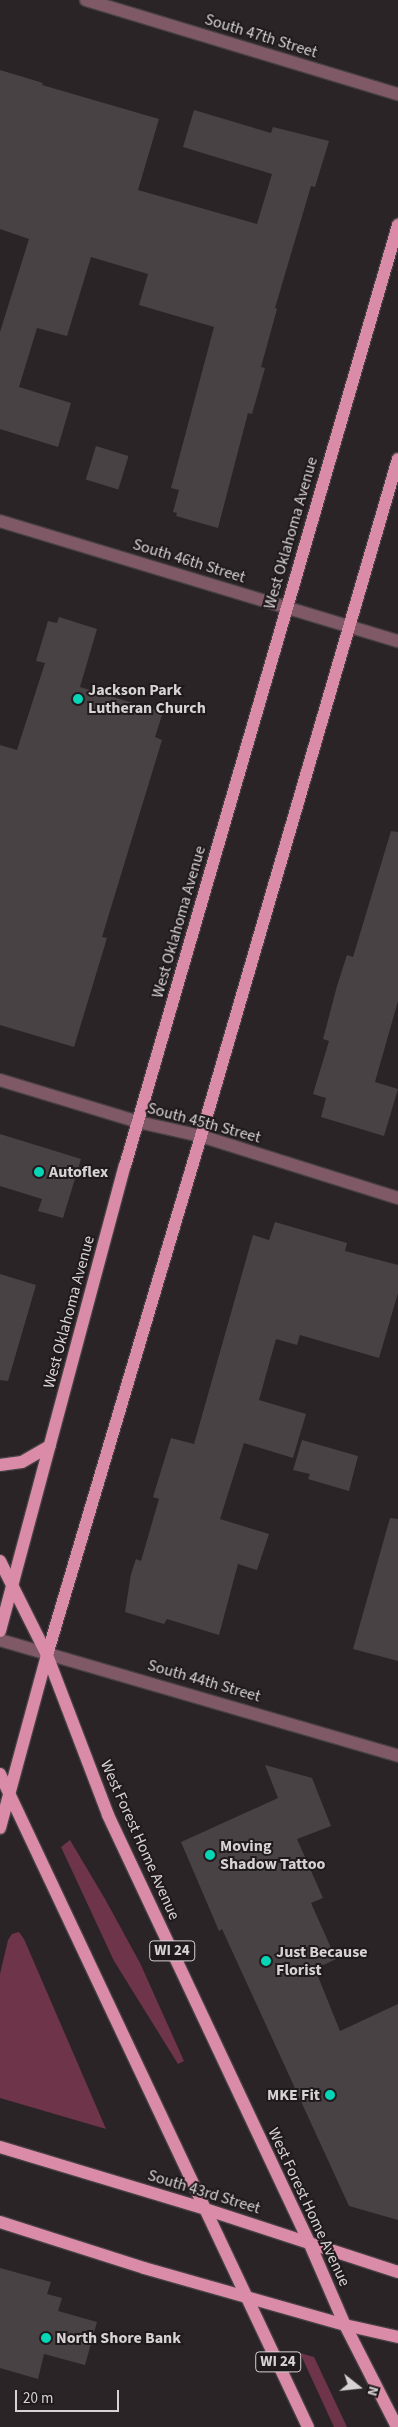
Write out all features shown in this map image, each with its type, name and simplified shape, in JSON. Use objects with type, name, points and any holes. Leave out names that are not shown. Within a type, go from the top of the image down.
[{"type":"main road","name":"West Oklahoma Avenue","points":[[0,1630],[138,1122],[398,225]]},
{"type":"main road","points":[[0,1828],[47,1655],[201,1136],[398,459]]},
{"type":"main road","points":[[0,1466],[22,1462],[50,1446]]},
{"type":"main road","name":"West Forest Home Avenue","points":[[0,1561],[11,1588],[47,1655],[108,1815],[309,2242],[345,2325],[397,2427]]},
{"type":"main road","name":"WI 24","points":[[0,1774],[308,2427]]},
{"type":"main road","name":"South 43rd Street","points":[[0,2147],[205,2209],[398,2272]]},
{"type":"main road","points":[[0,2222],[144,2268],[345,2325],[398,2337]]},
{"type":"street","name":"South 47th Street","points":[[86,0],[398,94]]},
{"type":"street","name":"South 46th Street","points":[[0,521],[398,641]]},
{"type":"street","name":"South 45th Street","points":[[0,1080],[138,1122],[201,1136],[398,1198]]},
{"type":"street","name":"South 44th Street","points":[[0,1640],[398,1756]]},
{"type":"shaded area","points":[[70,1840],[140,1963],[184,2061],[178,2064],[114,1961],[61,1847]]},
{"type":"shaded area","points":[[19,1932],[24,1939],[106,2129],[0,2098],[0,1974],[8,1940],[12,1934]]},
{"type":"shaded area","points":[[300,2353],[314,2357],[347,2427],[334,2427]]},
{"type":"building","points":[[0,70],[43,83],[42,85],[159,119],[138,190],[257,224],[272,174],[183,147],[194,110],[271,133],[273,127],[329,141],[315,187],[311,186],[275,308],[277,309],[261,367],[265,368],[252,414],[248,413],[218,528],[176,516],[177,513],[173,512],[179,490],[171,488],[214,327],[139,305],[148,274],[91,257],[67,336],[37,328],[19,387],[71,403],[58,447],[0,429],[0,332],[29,239],[0,229]]},
{"type":"building","points":[[96,446],[129,456],[118,489],[86,479]]},
{"type":"building","points":[[59,617],[97,629],[80,687],[163,712],[155,737],[162,740],[102,937],[107,938],[74,1047],[0,1025],[0,745],[17,750],[45,663],[36,661],[48,621],[57,623]]},
{"type":"building","points":[[391,831],[398,832],[398,1001],[375,1082],[398,1089],[384,1136],[321,1117],[326,1098],[313,1094],[329,1041],[323,1039],[337,986],[347,955],[353,957]]},
{"type":"building","name":"Autoflex","points":[[0,1134],[81,1159],[63,1218],[38,1211],[42,1199],[0,1186]]},
{"type":"building","points":[[275,1222],[347,1243],[345,1251],[398,1265],[398,1293],[379,1358],[300,1335],[297,1345],[276,1339],[259,1400],[306,1414],[293,1458],[244,1443],[220,1519],[269,1534],[257,1570],[238,1564],[219,1635],[167,1619],[164,1624],[125,1612],[131,1574],[136,1559],[141,1561],[159,1499],[153,1497],[171,1438],[194,1444],[253,1235],[269,1240]]},
{"type":"building","points":[[0,1274],[36,1285],[8,1381],[0,1380]]},
{"type":"building","points":[[302,1440],[358,1456],[349,1491],[308,1479],[310,1474],[293,1470]]},
{"type":"building","points":[[390,1518],[398,1519],[398,1661],[353,1649]]},
{"type":"building","points":[[265,1765],[312,1778],[331,1826],[297,1839],[323,1898],[311,1903],[336,1959],[315,1969],[340,2031],[398,2004],[398,2220],[349,2206],[222,1929],[219,1931],[181,1842],[278,1798]]},
{"type":"building","name":"North Shore Bank","points":[[0,2268],[51,2282],[47,2294],[62,2298],[58,2311],[97,2322],[85,2365],[44,2354],[38,2379],[0,2368]]},
{"type":"place","name":"Jackson Park Lutheran Church","points":[[78,699]]},
{"type":"place","name":"Autoflex","points":[[39,1172]]},
{"type":"place","name":"Moving Shadow Tattoo","points":[[210,1855]]},
{"type":"place","name":"Just Because Florist","points":[[266,1961]]},
{"type":"place","name":"MKE Fit","points":[[330,2095]]},
{"type":"place","name":"North Shore Bank","points":[[46,2338]]}]
